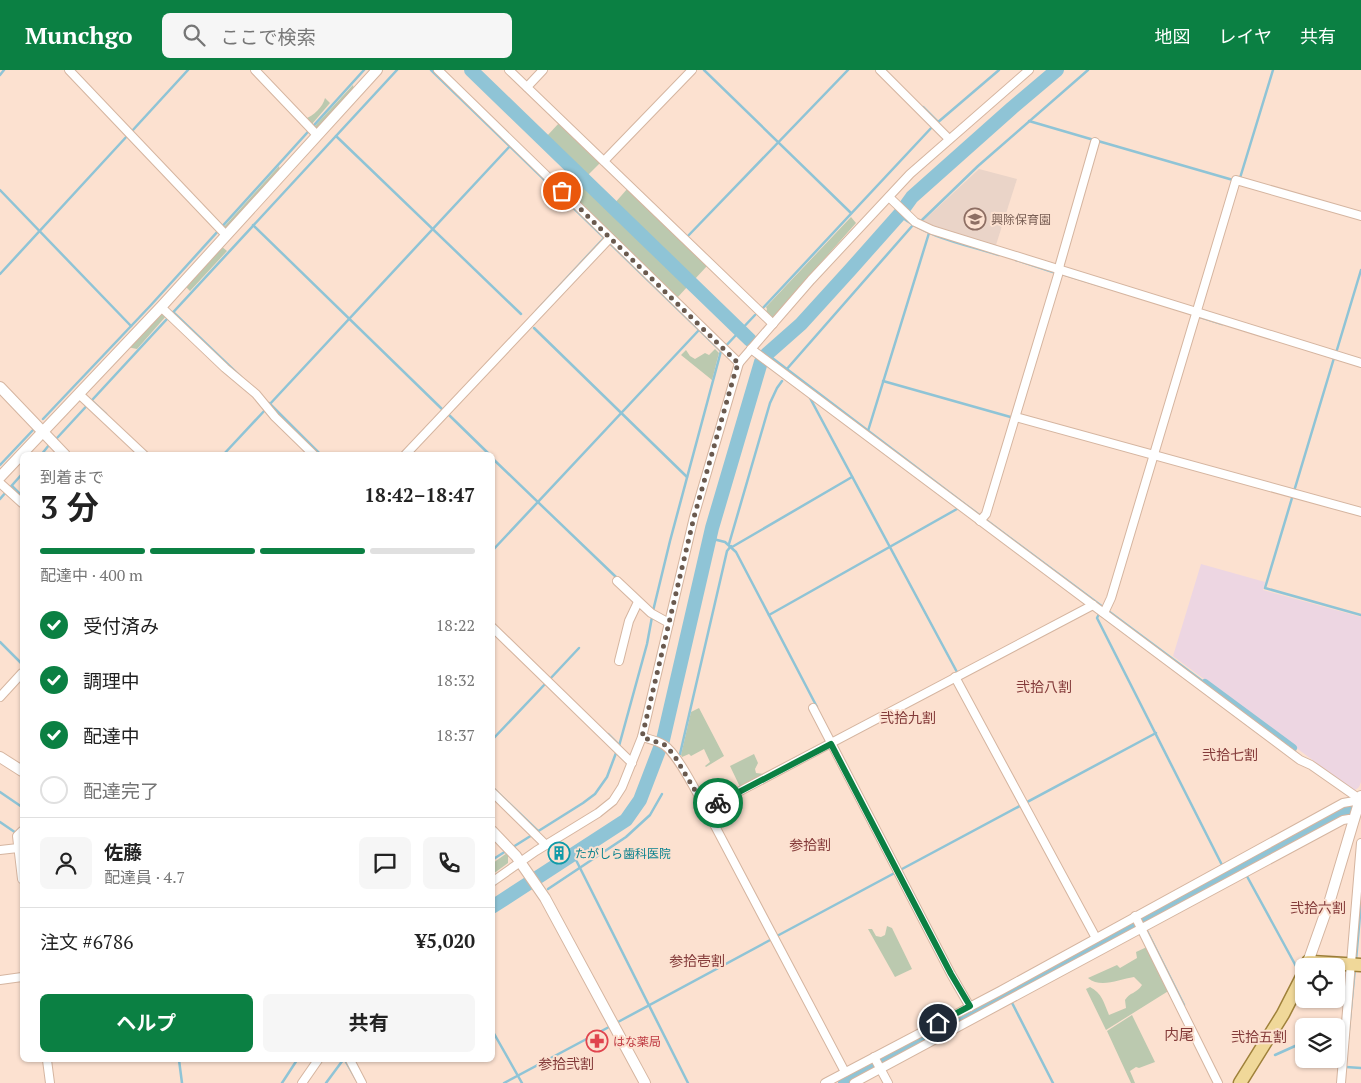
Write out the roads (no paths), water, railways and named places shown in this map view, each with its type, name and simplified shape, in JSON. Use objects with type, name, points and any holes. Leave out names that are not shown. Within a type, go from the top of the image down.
[{"type":"main road","points":[[1240,1083],[1279,1020],[1295,989]]},
{"type":"street","points":[[69,70],[222,230]]},
{"type":"street","points":[[255,70],[313,131]]},
{"type":"street","points":[[24,452],[79,394],[167,312],[222,230],[313,131],[378,70]]},
{"type":"street","points":[[438,70],[608,240],[739,364]]},
{"type":"street","points":[[509,70],[605,160],[773,324]]},
{"type":"street","points":[[527,87],[543,70]]},
{"type":"street","points":[[605,160],[692,70]]},
{"type":"street","points":[[880,70],[949,139]]},
{"type":"street","points":[[495,880],[598,813],[613,801],[622,787],[642,737],[694,517],[739,364],[753,351],[773,324],[812,280],[910,174],[1029,70]]},
{"type":"street","points":[[982,518],[1015,418],[1059,270],[1094,142]]},
{"type":"street","points":[[1106,611],[1236,180],[1361,216]]},
{"type":"street","points":[[888,197],[915,222],[932,230],[1361,363]]},
{"type":"street","points":[[409,452],[608,240]]},
{"type":"street","points":[[167,312],[225,368],[256,394],[311,452]]},
{"type":"street","points":[[753,351],[982,518],[1093,605],[1106,611],[1300,760],[1311,765],[1361,801]]},
{"type":"street","points":[[0,387],[62,452]]},
{"type":"street","points":[[79,394],[141,452]]},
{"type":"street","points":[[1015,418],[1361,512]]},
{"type":"street","points":[[0,477],[20,456]]},
{"type":"street","points":[[5,487],[20,501]]},
{"type":"street","points":[[617,581],[653,615],[669,623]]},
{"type":"street","points":[[619,661],[629,620],[638,602]]},
{"type":"street","points":[[706,809],[1093,605]]},
{"type":"street","points":[[495,630],[632,763]]},
{"type":"street","points":[[0,697],[20,675]]},
{"type":"street","points":[[957,676],[1096,938]]},
{"type":"street","points":[[814,708],[897,871],[970,1006]]},
{"type":"street","points":[[642,737],[662,744],[674,755],[706,809],[846,1072]]},
{"type":"street","points":[[0,757],[20,770]]},
{"type":"street","points":[[495,795],[546,845]]},
{"type":"street","points":[[854,1083],[878,1064],[970,1006],[1049,972],[1074,958],[1096,938],[1141,924],[1343,803],[1361,801]]},
{"type":"street","points":[[1309,958],[1330,900],[1361,801]]},
{"type":"street","points":[[826,1083],[846,1072],[878,1064],[1010,999],[1049,972],[1074,958],[1244,873],[1343,820],[1349,819]]},
{"type":"street","points":[[20,833],[18,848],[20,864]]},
{"type":"street","points":[[495,834],[520,862],[550,905],[645,1083]]},
{"type":"street","points":[[1341,1083],[1355,965],[1361,843]]},
{"type":"street","points":[[0,850],[18,848]]},
{"type":"street","points":[[1141,924],[1218,1081]]},
{"type":"street","points":[[0,980],[20,978]]},
{"type":"street","points":[[47,1062],[50,1083]]},
{"type":"street","points":[[302,1083],[317,1062]]},
{"type":"street","points":[[351,1062],[362,1083]]},
{"type":"street","points":[[878,1064],[888,1083]]},
{"type":"waterway","points":[[0,75],[4,70]]},
{"type":"waterway","points":[[132,131],[188,70]]},
{"type":"waterway","points":[[43,419],[151,305],[364,70]]},
{"type":"waterway","points":[[57,438],[397,70]]},
{"type":"waterway","points":[[431,70],[721,351]]},
{"type":"waterway","points":[[471,70],[750,340]]},
{"type":"waterway","points":[[704,70],[851,213]]},
{"type":"waterway","points":[[686,238],[848,70]]},
{"type":"waterway","points":[[937,123],[999,70]]},
{"type":"waterway","points":[[495,905],[626,820],[640,800],[663,740],[712,528],[761,362],[767,354],[801,324],[899,215],[912,197],[1057,70]]},
{"type":"waterway","points":[[921,221],[978,166],[1088,70]]},
{"type":"waterway","points":[[1240,178],[1273,70]]},
{"type":"waterway","points":[[923,107],[938,122]]},
{"type":"waterway","points":[[1029,121],[1094,140]]},
{"type":"waterway","points":[[762,309],[933,126]]},
{"type":"waterway","points":[[0,274],[128,135]]},
{"type":"waterway","points":[[336,136],[521,314]]},
{"type":"waterway","points":[[1097,144],[1098,141],[1233,180]]},
{"type":"waterway","points":[[269,405],[510,146]]},
{"type":"waterway","points":[[0,190],[131,326]]},
{"type":"waterway","points":[[899,215],[934,235],[999,255]]},
{"type":"waterway","points":[[253,225],[444,411]]},
{"type":"waterway","points":[[786,370],[913,225]]},
{"type":"waterway","points":[[868,431],[929,233]]},
{"type":"waterway","points":[[536,311],[604,238]]},
{"type":"waterway","points":[[1016,260],[1056,273]]},
{"type":"waterway","points":[[1336,353],[1361,270]]},
{"type":"waterway","points":[[1061,276],[1062,274],[1108,288]]},
{"type":"waterway","points":[[173,312],[241,377]]},
{"type":"waterway","points":[[653,611],[721,351],[755,315]]},
{"type":"waterway","points":[[1200,317],[1222,324]]},
{"type":"waterway","points":[[534,328],[687,477]]},
{"type":"waterway","points":[[495,548],[699,330]]},
{"type":"waterway","points":[[767,354],[1205,683]]},
{"type":"waterway","points":[[1334,358],[1265,588],[1361,615]]},
{"type":"waterway","points":[[729,544],[770,403],[782,381]]},
{"type":"waterway","points":[[883,381],[1014,418]]},
{"type":"waterway","points":[[810,398],[958,674]]},
{"type":"waterway","points":[[92,401],[106,414]]},
{"type":"waterway","points":[[269,403],[318,452]]},
{"type":"waterway","points":[[226,452],[266,409]]},
{"type":"waterway","points":[[449,415],[487,452]]},
{"type":"waterway","points":[[0,465],[34,429]]},
{"type":"waterway","points":[[43,452],[49,445]]},
{"type":"waterway","points":[[495,461],[616,577]]},
{"type":"waterway","points":[[0,499],[20,476]]},
{"type":"waterway","points":[[732,547],[852,477]]},
{"type":"waterway","points":[[12,486],[20,494]]},
{"type":"waterway","points":[[769,615],[957,509]]},
{"type":"waterway","points":[[709,538],[725,542],[736,552],[817,707]]},
{"type":"waterway","points":[[680,754],[727,551],[731,546]]},
{"type":"waterway","points":[[1099,614],[1097,618],[1222,865]]},
{"type":"waterway","points":[[619,746],[647,644],[652,617]]},
{"type":"waterway","points":[[0,642],[20,662]]},
{"type":"waterway","points":[[549,680],[579,648]]},
{"type":"waterway","points":[[495,737],[546,683]]},
{"type":"waterway","points":[[1205,683],[1293,748]]},
{"type":"waterway","points":[[777,936],[1156,733]]},
{"type":"waterway","points":[[608,734],[619,745]]},
{"type":"waterway","points":[[513,847],[595,794],[607,777],[616,753]]},
{"type":"waterway","points":[[495,790],[538,831]]},
{"type":"waterway","points":[[0,792],[20,806]]},
{"type":"waterway","points":[[548,889],[626,837],[650,815],[662,794]]},
{"type":"waterway","points":[[845,1083],[1341,816],[1352,812]]},
{"type":"waterway","points":[[0,822],[20,836]]},
{"type":"waterway","points":[[495,858],[506,851]]},
{"type":"waterway","points":[[573,854],[688,1083]]},
{"type":"waterway","points":[[1243,869],[1295,964]]},
{"type":"waterway","points":[[1356,960],[1361,904]]},
{"type":"waterway","points":[[1143,923],[1184,1005]]},
{"type":"waterway","points":[[618,1022],[772,939]]},
{"type":"waterway","points":[[1348,1039],[1355,968]]},
{"type":"waterway","points":[[1008,995],[1053,1083]]},
{"type":"waterway","points":[[504,1083],[609,1027]]},
{"type":"waterway","points":[[495,1035],[522,1083]]},
{"type":"waterway","points":[[1275,1055],[1295,1046]]},
{"type":"waterway","points":[[179,1062],[182,1083]]},
{"type":"waterway","points":[[282,1083],[296,1062]]},
{"type":"waterway","points":[[326,1083],[342,1062]]},
{"type":"waterway","points":[[346,1062],[356,1079]]},
{"type":"waterway","points":[[1346,1067],[1361,1068]]},
{"type":"place","name":"興除保育園","points":[[975,219]]},
{"type":"place","name":"たがしら歯科医院","points":[[559,853]]},
{"type":"place","name":"はな薬局","points":[[597,1041]]},
{"type":"district","name":"弐拾八割","points":[[1044,686]]},
{"type":"district","name":"弐拾九割","points":[[908,717]]},
{"type":"district","name":"弐拾七割","points":[[1230,754]]},
{"type":"district","name":"参拾割","points":[[810,844]]},
{"type":"district","name":"弐拾六割","points":[[1318,907]]},
{"type":"district","name":"参拾壱割","points":[[697,960]]},
{"type":"district","name":"内尾","points":[[1179,1034]]},
{"type":"district","name":"弐拾五割","points":[[1259,1036]]},
{"type":"district","name":"参拾弐割","points":[[566,1063]]}]
